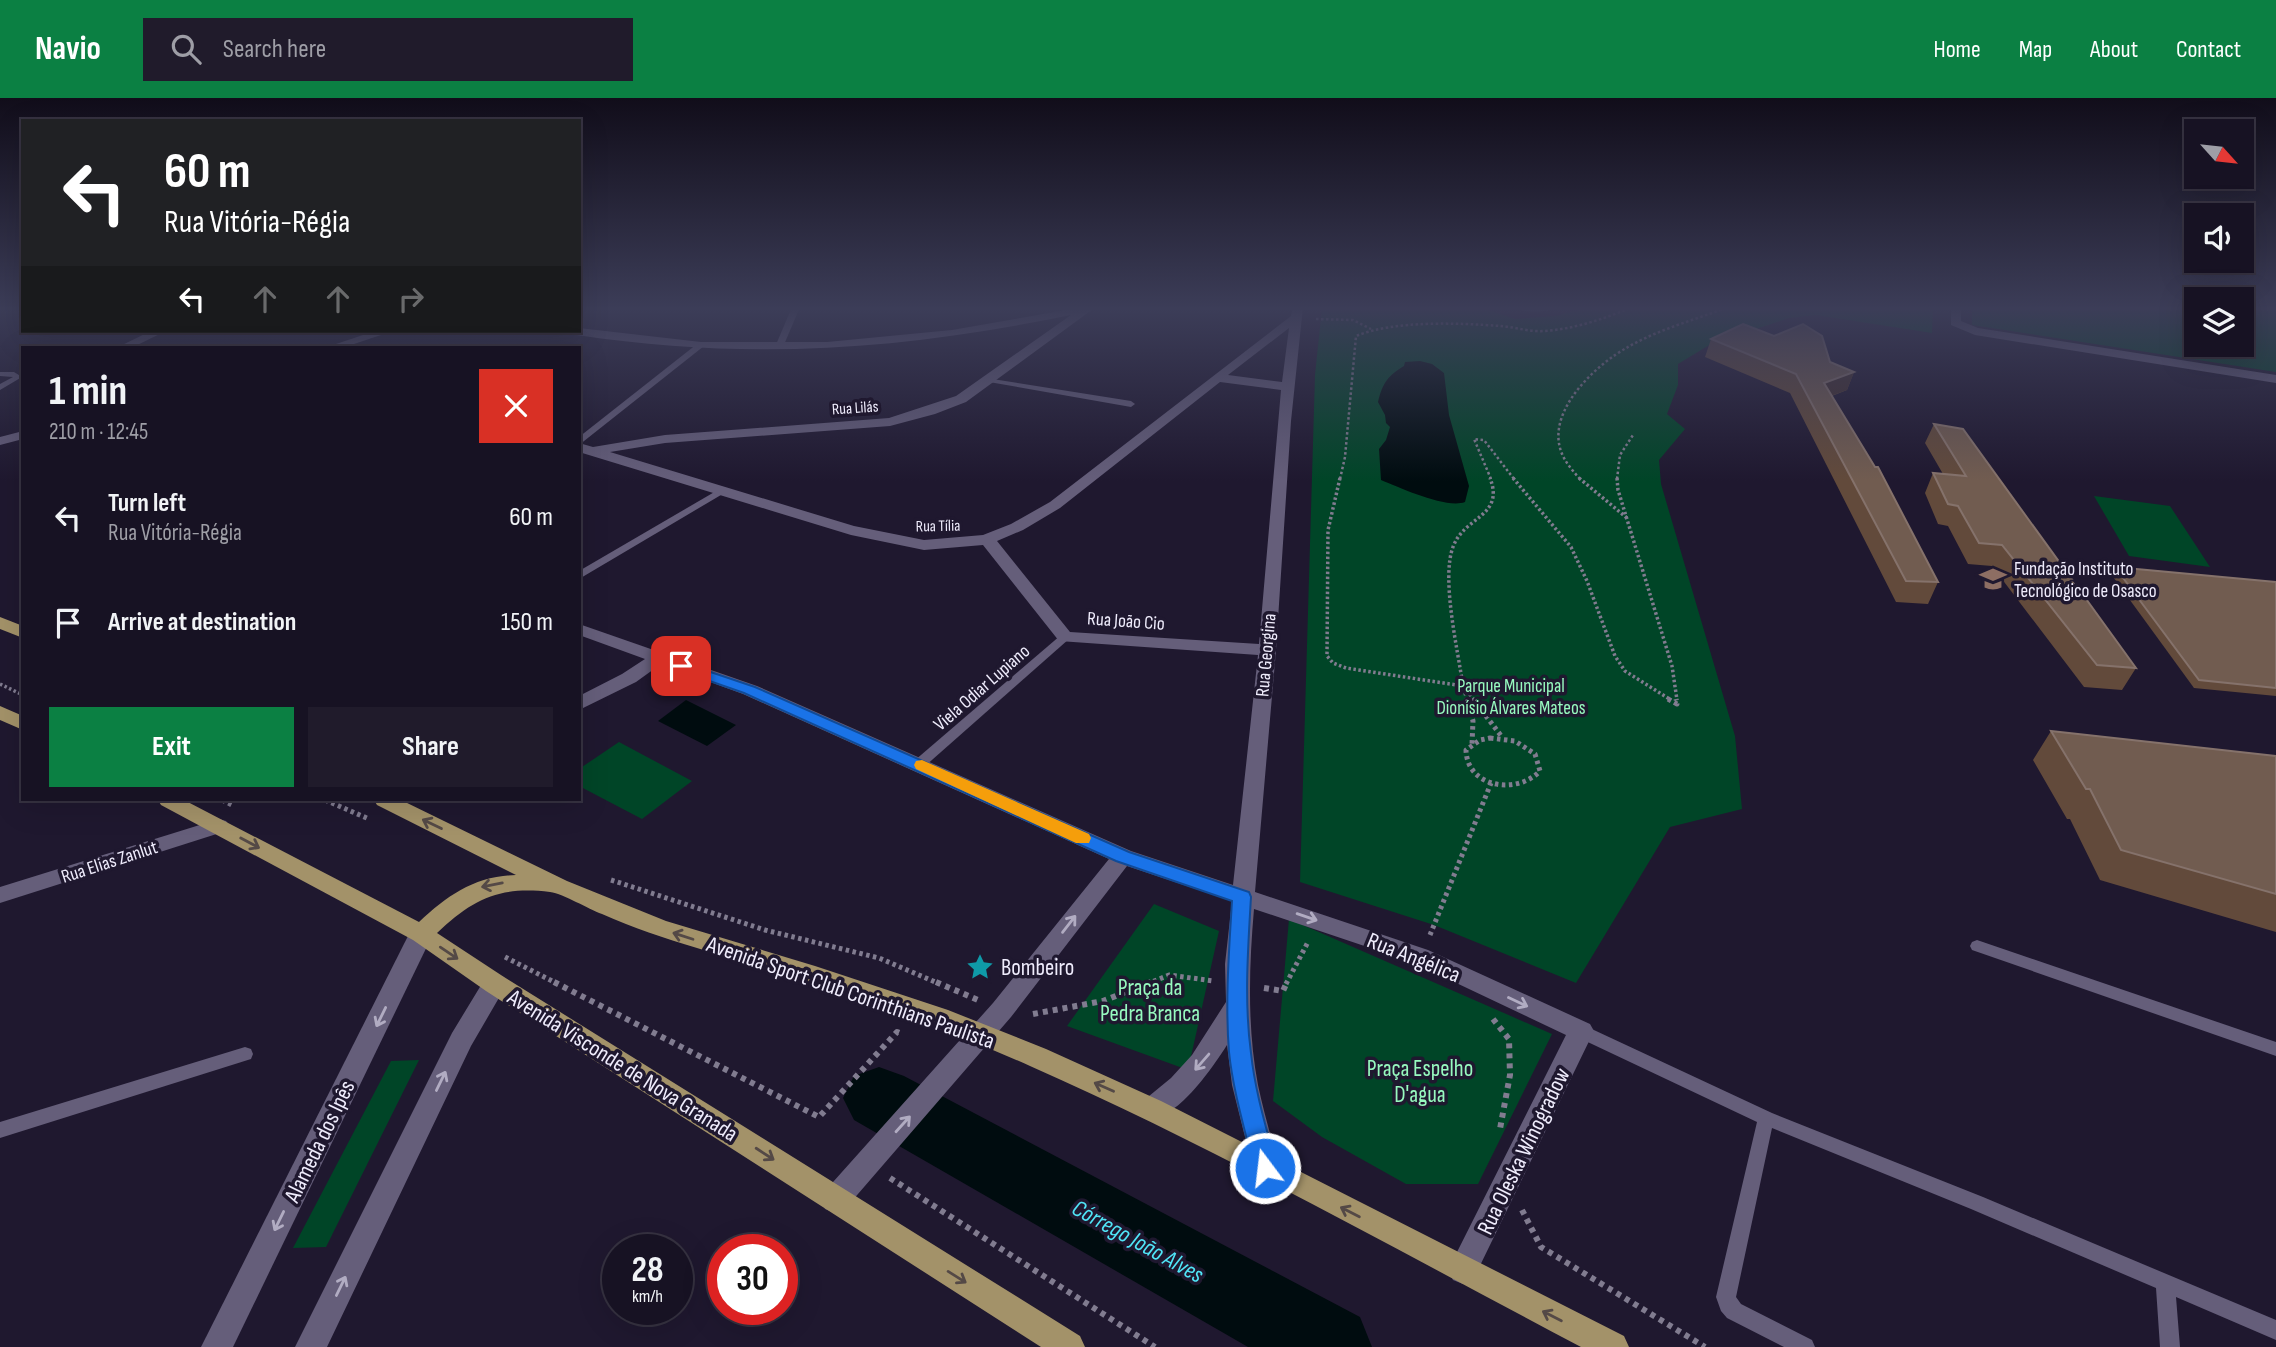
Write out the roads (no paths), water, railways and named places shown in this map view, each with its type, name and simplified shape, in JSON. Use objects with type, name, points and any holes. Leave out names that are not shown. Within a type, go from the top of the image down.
[{"type":"main road","points":[[0,622],[21,632]]},
{"type":"main road","points":[[0,712],[21,723]]},
{"type":"main road","name":"Avenida Visconde de Nova Granada","points":[[170,801],[421,934],[495,984],[1069,1347]]},
{"type":"main road","name":"Avenida Sport Club Corinthians Paulista","points":[[386,801],[559,887],[659,928],[815,975],[939,1017],[976,1039],[1152,1109],[1613,1347]]},
{"type":"main road","points":[[421,934],[451,906],[485,885],[516,882],[559,887]]},
{"type":"street","name":"Rua Lilás","points":[[586,449],[665,439],[890,422],[954,403],[1010,365]]},
{"type":"street","name":"Rua Tília","points":[[586,449],[902,543],[924,545],[987,539],[1025,523],[1055,505],[1234,365]]},
{"type":"street","name":"Rua Georgina","points":[[1265,1168],[1245,1085],[1238,994],[1242,897],[1266,650],[1281,447],[1289,387],[1286,365]]},
{"type":"street","points":[[2190,365],[2276,379]]},
{"type":"street","points":[[1219,378],[1289,387]]},
{"type":"street","points":[[0,440],[21,435]]},
{"type":"street","name":"Rua João Cio","points":[[987,539],[1065,637],[1266,650]]},
{"type":"street","name":"Rua Angélica","points":[[581,630],[750,690],[1123,856],[1420,956],[1581,1031]]},
{"type":"street","points":[[581,703],[629,678],[658,658]]},
{"type":"street","name":"Rua Elias Zanlut","points":[[0,895],[219,826]]},
{"type":"street","points":[[835,1200],[1002,1010],[1123,856]]},
{"type":"street","name":"Alameda dos Ipês","points":[[217,1347],[421,934]]},
{"type":"street","points":[[311,1347],[461,1040],[495,984]]},
{"type":"street","name":"Rua Georgina","points":[[1152,1109],[1180,1089],[1212,1051],[1238,994]]},
{"type":"street","name":"Rua Oleska Winogradow","points":[[1464,1270],[1581,1031]]},
{"type":"lane","points":[[581,440],[676,365]]},
{"type":"lane","points":[[0,374],[14,374],[18,377],[0,388]]},
{"type":"lane","points":[[989,380],[1131,404]]},
{"type":"lane","points":[[581,575],[723,490]]},
{"type":"lane","name":"Viela Odiar Lupiano","points":[[919,764],[1065,637]]},
{"type":"lane","points":[[1977,946],[2276,1049]]},
{"type":"lane","points":[[1581,1031],[1766,1118],[2276,1330]]},
{"type":"lane","points":[[0,1129],[245,1054]]},
{"type":"lane","points":[[1766,1118],[1726,1297],[1734,1311],[1805,1347]]},
{"type":"lane","points":[[2165,1283],[2170,1347]]},
{"type":"waterway","name":"Córrego João Alves","points":[[879,1098],[1330,1347]]},
{"type":"place","name":"Fundação Instituto Tecnológico de Osasco","points":[[1993,579]]},
{"type":"place","name":"Bombeiro","points":[[980,967]]},
{"type":"park label","name":"Parque Municipal Dionísio Álvares Mateos","points":[[1511,696]]},
{"type":"park label","name":"Praça da Pedra Branca","points":[[1150,1000]]},
{"type":"park label","name":"Praça Espelho D'agua","points":[[1420,1081]]}]
